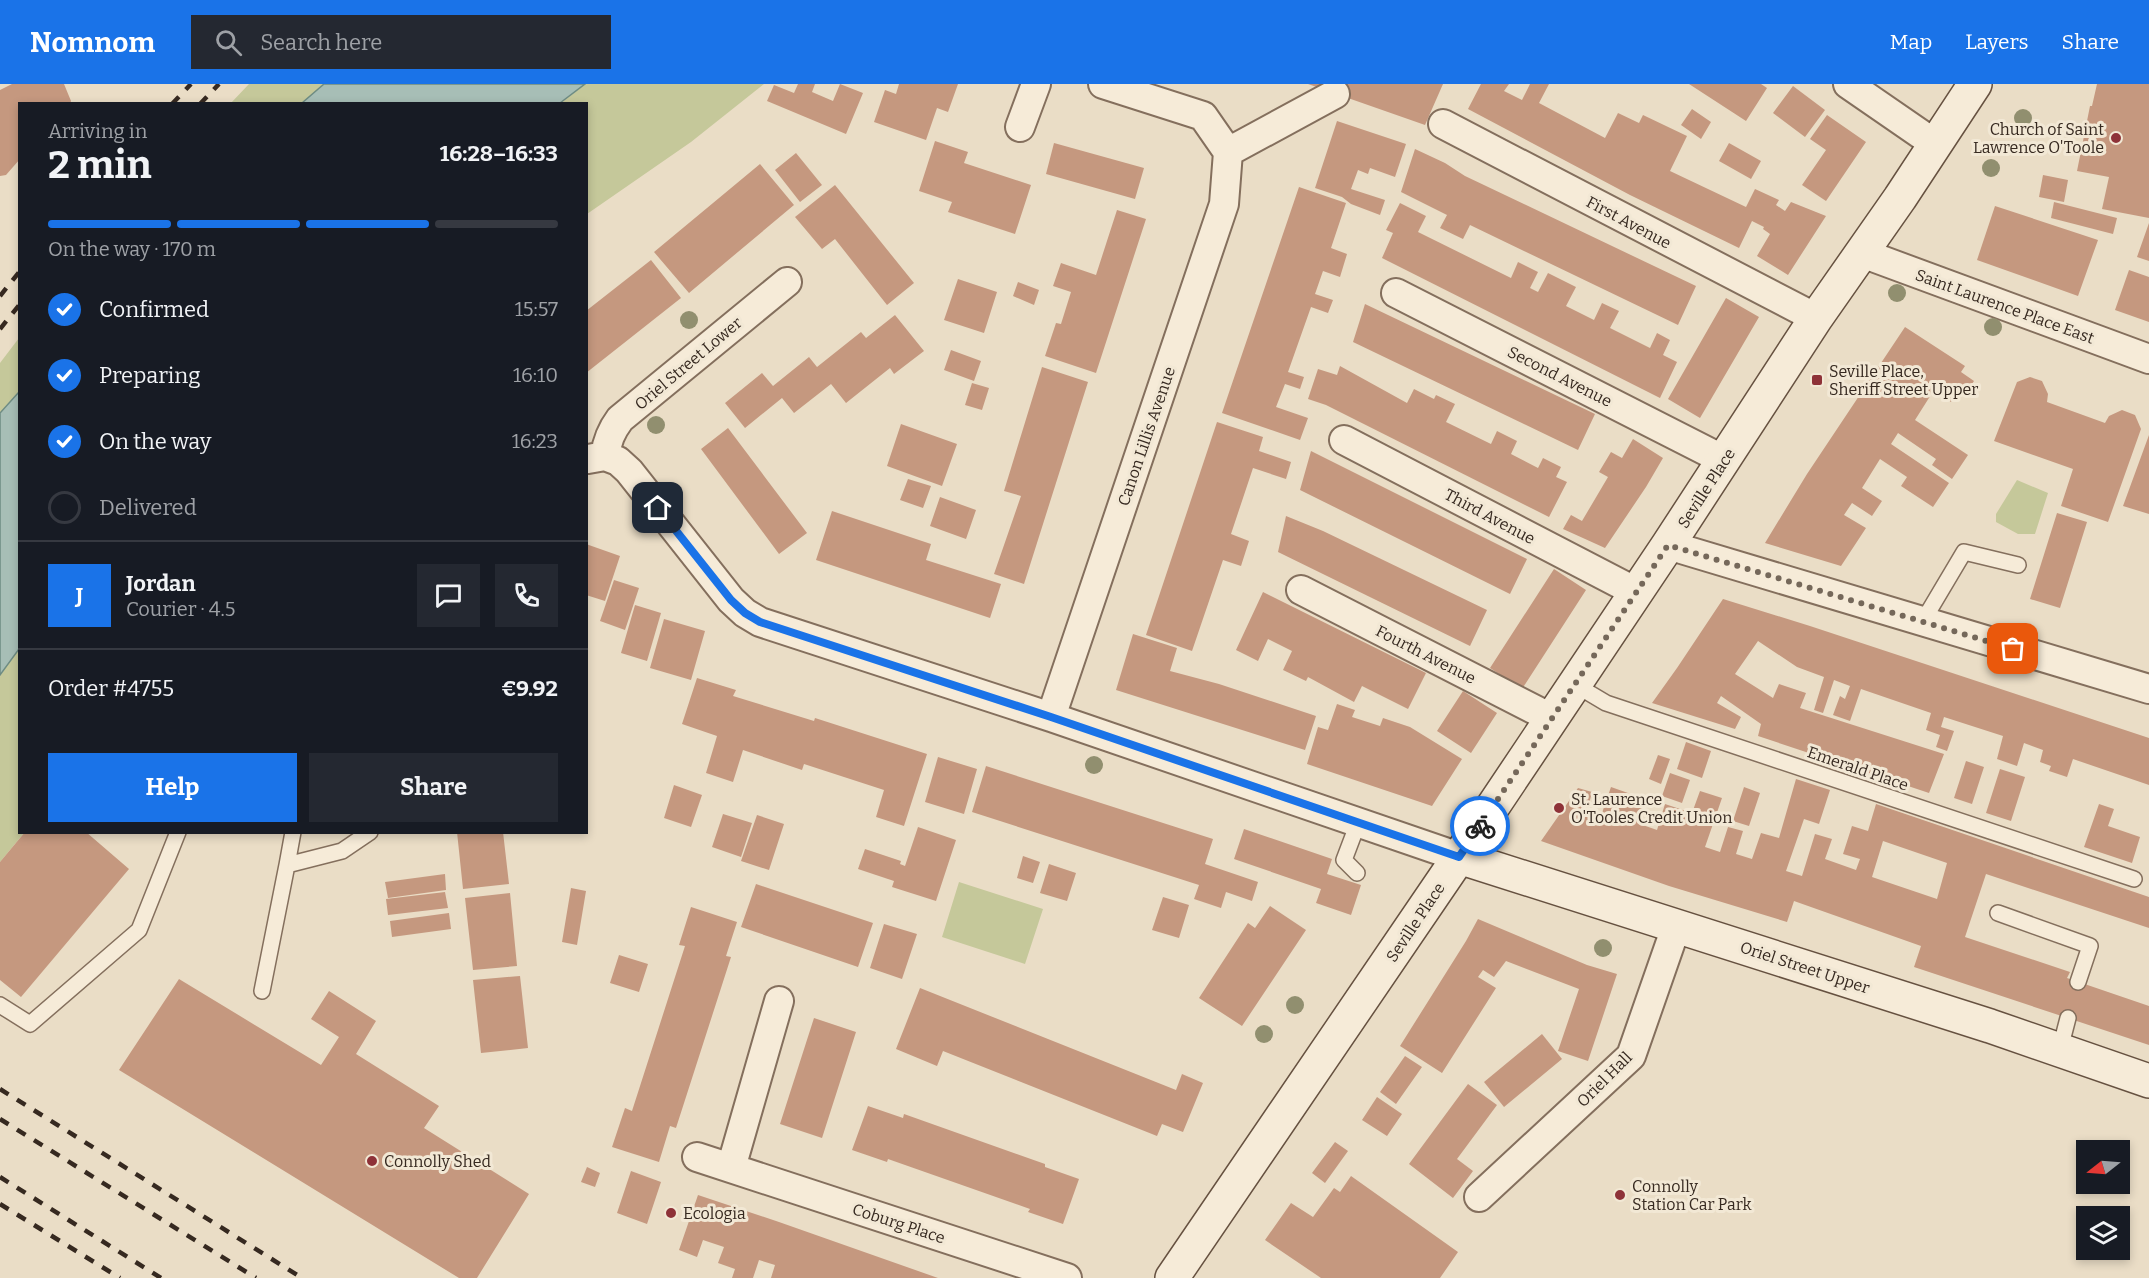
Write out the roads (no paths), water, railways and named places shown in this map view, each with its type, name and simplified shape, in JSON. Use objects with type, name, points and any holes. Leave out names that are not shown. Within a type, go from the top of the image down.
[{"type":"main road","name":"Seville Place","points":[[1172,1278],[1459,857],[1668,545],[1816,318],[1975,84]]},
{"type":"main road","name":"Oriel Street Upper","points":[[1459,857],[2060,1049],[2149,1081]]},
{"type":"street","points":[[1020,127],[1036,84]]},
{"type":"street","points":[[1103,84],[1203,116],[1228,152],[1335,94]]},
{"type":"street","points":[[1848,84],[1935,144]]},
{"type":"street","name":"First Avenue","points":[[1443,124],[1816,318]]},
{"type":"street","name":"Canon Lillis Avenue","points":[[1051,717],[1224,204],[1228,152]]},
{"type":"street","name":"Saint Laurence Place East","points":[[1862,253],[2149,359]]},
{"type":"street","name":"Oriel Street Lower","points":[[787,282],[620,419],[596,458],[618,461],[629,471],[731,600],[745,613],[760,622],[1051,717],[1459,857]]},
{"type":"street","name":"Second Avenue","points":[[1396,293],[1724,460]]},
{"type":"street","name":"Third Avenue","points":[[1344,440],[1635,592]]},
{"type":"street","points":[[1668,545],[2149,689]]},
{"type":"street","name":"Fourth Avenue","points":[[1301,590],[1551,718]]},
{"type":"street","name":"Oriel Hall","points":[[1479,1197],[1632,1056],[1676,927]]},
{"type":"street","points":[[731,1168],[779,1001]]},
{"type":"street","name":"Coburg Place","points":[[697,1157],[1067,1278]]},
{"type":"lane","points":[[1923,621],[1964,552],[2018,565]]},
{"type":"lane","name":"Emerald Place","points":[[1575,684],[1606,703],[2134,879]]},
{"type":"lane","points":[[1357,873],[1344,860],[1358,823]]},
{"type":"lane","points":[[0,1005],[30,1024],[139,930],[177,834]]},
{"type":"lane","points":[[262,991],[293,834]]},
{"type":"lane","points":[[287,865],[342,851],[367,834]]},
{"type":"lane","points":[[1998,913],[2090,946],[2078,982]]},
{"type":"lane","points":[[2060,1049],[2068,1018]]},
{"type":"water","points":[[324,84],[585,84],[561,102],[303,102]]},
{"type":"water","points":[[18,393],[18,650],[0,675],[0,413]]},
{"type":"railway","points":[[174,102],[191,84]]},
{"type":"railway","points":[[202,102],[219,84]]},
{"type":"railway","points":[[0,296],[18,274]]},
{"type":"railway","points":[[0,329],[18,306]]},
{"type":"railway","points":[[0,1089],[302,1278]]},
{"type":"railway","points":[[0,1119],[256,1278]]},
{"type":"railway","points":[[0,1177],[161,1278]]},
{"type":"railway","points":[[0,1204],[120,1278]]},
{"type":"place","name":"Church of Saint Lawrence O'Toole","points":[[2116,138]]},
{"type":"place","name":"Seville Place, Sheriff Street Upper","points":[[1817,380]]},
{"type":"place","name":"St. Laurence O'Tooles Credit Union","points":[[1559,808]]},
{"type":"place","name":"Connolly Shed","points":[[372,1161]]},
{"type":"place","name":"Connolly Station Car Park","points":[[1620,1195]]},
{"type":"place","name":"Ecologia","points":[[671,1213]]}]
